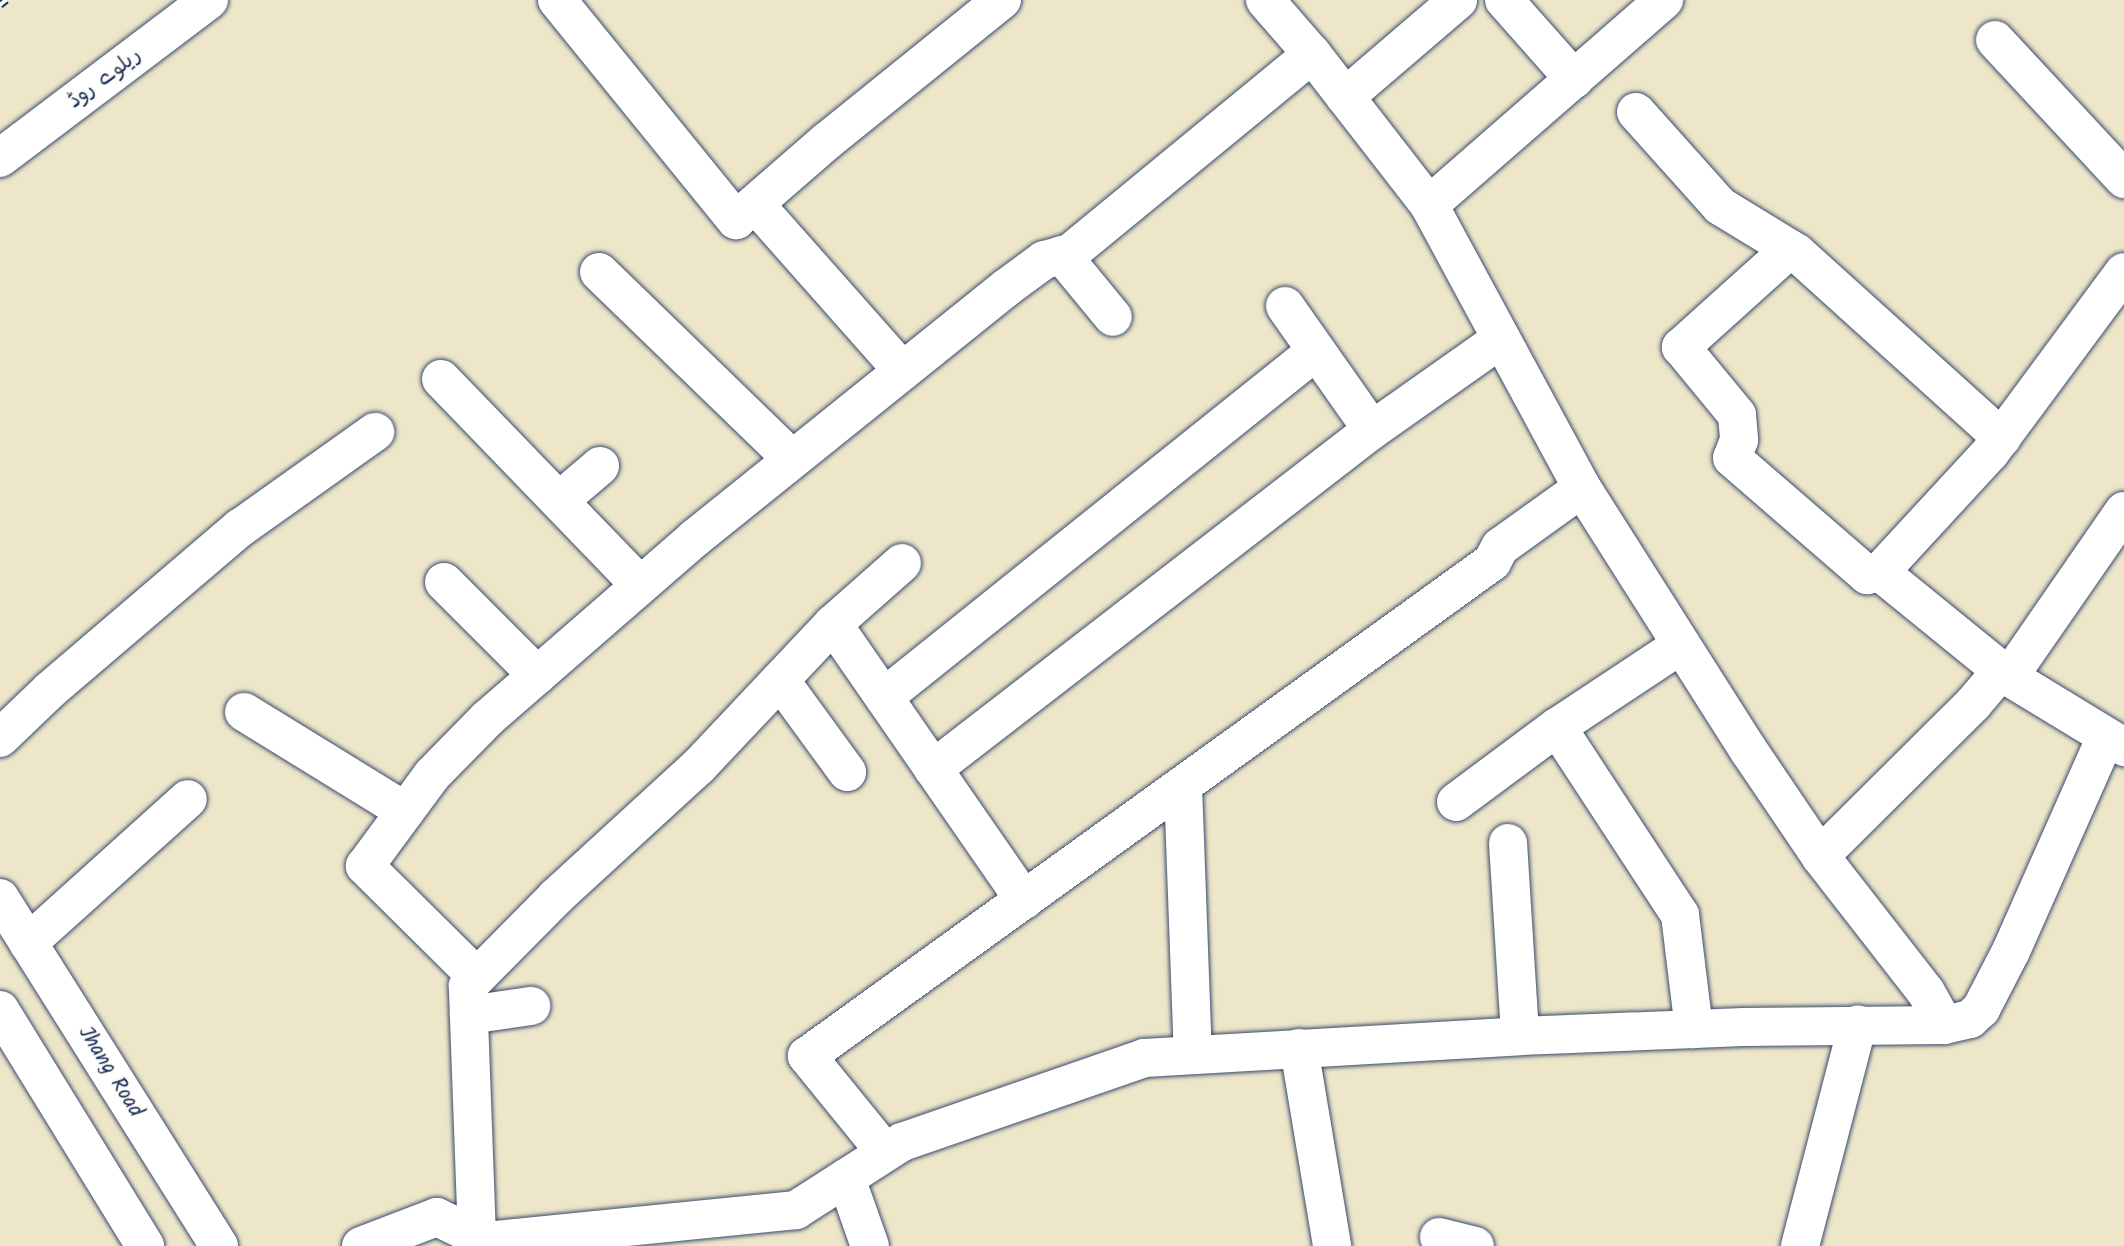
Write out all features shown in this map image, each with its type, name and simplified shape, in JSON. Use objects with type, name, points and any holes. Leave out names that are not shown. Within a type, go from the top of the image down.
[{"type":"street","name":"ریلوے روڈ","points":[[0,158],[209,0]]},
{"type":"street","points":[[556,0],[736,220],[827,141],[1002,0]]},
{"type":"street","points":[[1265,0],[1312,54],[1429,205],[1582,488],[1681,645],[1820,856],[1926,992],[1944,1025]]},
{"type":"street","points":[[1345,97],[1458,0]]},
{"type":"street","points":[[1504,0],[1574,79]]},
{"type":"street","points":[[1429,205],[1664,0]]},
{"type":"street","points":[[1995,40],[2124,179]]},
{"type":"street","points":[[477,977],[365,866],[432,775],[537,675],[792,459],[1044,260],[1070,253],[1312,54]]},
{"type":"street","points":[[1636,112],[1720,206],[1790,249],[2001,438]]},
{"type":"street","points":[[755,204],[903,371]]},
{"type":"street","points":[[1790,249],[1681,348],[1737,415],[1739,440],[1732,458],[1867,575],[1881,572],[2001,438],[2124,272]]},
{"type":"street","points":[[1062,255],[1113,317]]},
{"type":"street","points":[[598,271],[792,459]]},
{"type":"street","points":[[1285,306],[1372,430]]},
{"type":"street","points":[[933,769],[1372,430],[1501,339]]},
{"type":"street","points":[[884,697],[1316,351]]},
{"type":"street","points":[[441,379],[640,586]]},
{"type":"street","points":[[0,738],[50,690],[240,528],[375,432]]},
{"type":"street","points":[[559,501],[600,466]]},
{"type":"street","points":[[885,1152],[807,1056],[1492,562],[1500,547],[1582,488]]},
{"type":"street","points":[[1820,856],[2005,674],[2124,511]]},
{"type":"street","points":[[480,1242],[468,986],[556,897],[699,766],[833,624],[902,563]]},
{"type":"street","points":[[361,1246],[437,1217],[480,1242],[796,1210],[902,1142],[1144,1058],[1520,1037],[1858,1024],[1944,1025],[1970,1019],[1982,1009],[2119,744],[2005,674],[1881,572]]},
{"type":"street","points":[[444,582],[537,675]]},
{"type":"street","points":[[833,624],[1024,900]]},
{"type":"street","points":[[1457,802],[1557,727],[1681,645]]},
{"type":"street","points":[[780,680],[847,772]]},
{"type":"street","points":[[244,712],[405,811]]},
{"type":"street","points":[[1557,727],[1680,915],[1694,1030]]},
{"type":"street","points":[[1183,786],[1193,1055]]},
{"type":"street","points":[[28,943],[188,799]]},
{"type":"street","points":[[1508,843],[1520,1037]]},
{"type":"street","name":"Jhang Road","points":[[0,898],[219,1246]]},
{"type":"street","points":[[469,1015],[531,1006]]},
{"type":"street","points":[[0,1010],[145,1246]]},
{"type":"street","points":[[1800,1246],[1858,1024]]},
{"type":"street","points":[[1299,1048],[1332,1246]]},
{"type":"street","points":[[846,1178],[870,1246]]},
{"type":"railway","points":[[0,5],[6,0]]}]
